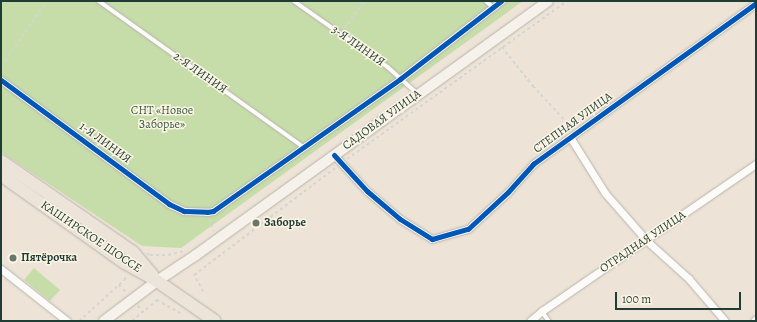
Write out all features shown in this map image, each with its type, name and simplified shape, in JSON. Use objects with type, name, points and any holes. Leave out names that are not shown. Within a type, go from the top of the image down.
[{"type":"main road","name":"САДОВАЯ УЛИЦА","points":[[104,321],[157,281],[548,1]]},
{"type":"main road","name":"КАШИРСКОЕ ШОССЕ","points":[[1,161],[133,252],[135,263]]},
{"type":"main road","name":"КАШИРСКОЕ ШОССЕ","points":[[1,176],[135,263],[157,281],[215,321]]},
{"type":"street","points":[[204,212],[213,211],[302,146],[400,79],[501,1]]},
{"type":"street","name":"СТЕПНАЯ УЛИЦА","points":[[334,155],[378,200],[400,219],[432,239],[468,229],[508,192],[533,164],[756,3]]},
{"type":"street","name":"1-Я ЛИНИЯ","points":[[1,80],[169,204],[184,211],[204,212]]},
{"type":"street","points":[[570,137],[605,193],[647,241],[689,279],[724,321]]},
{"type":"street","name":"ОТРАДНАЯ УЛИЦА","points":[[530,321],[542,311],[647,241],[756,164]]},
{"type":"street","points":[[1,269],[67,321]]},
{"type":"lane","name":"2-Я ЛИНИЯ","points":[[99,1],[302,146]]},
{"type":"lane","name":"3-Я ЛИНИЯ","points":[[294,1],[388,67],[418,94]]},
{"type":"lane","points":[[486,1],[493,7]]},
{"type":"lane","points":[[542,311],[549,321]]},
{"type":"path","points":[[1,66],[47,1]]},
{"type":"path","points":[[341,34],[364,1]]},
{"type":"path","points":[[203,292],[194,275],[341,163],[567,1]]},
{"type":"path","points":[[502,47],[533,86],[576,132]]},
{"type":"path","points":[[204,212],[214,232]]},
{"type":"path","points":[[79,321],[124,280],[143,250],[150,255],[168,255],[186,251]]},
{"type":"path","points":[[132,321],[157,300],[182,314]]},
{"type":"green space","name":"СНТ «Новое Заборье»","points":[[1,1],[523,1],[181,248],[142,246],[1,152]]},
{"type":"green space","points":[[34,268],[60,290],[50,301],[24,280]]},
{"type":"cycle path","points":[[1,80],[169,204],[184,211],[207,212],[213,211],[400,79],[501,1]]},
{"type":"cycle path","points":[[334,155],[367,191],[400,219],[432,239],[468,229],[508,192],[533,164],[756,3]]},
{"type":"place","name":"Заборье","points":[[256,223]]},
{"type":"place","name":"Пятёрочка","points":[[13,258]]}]
